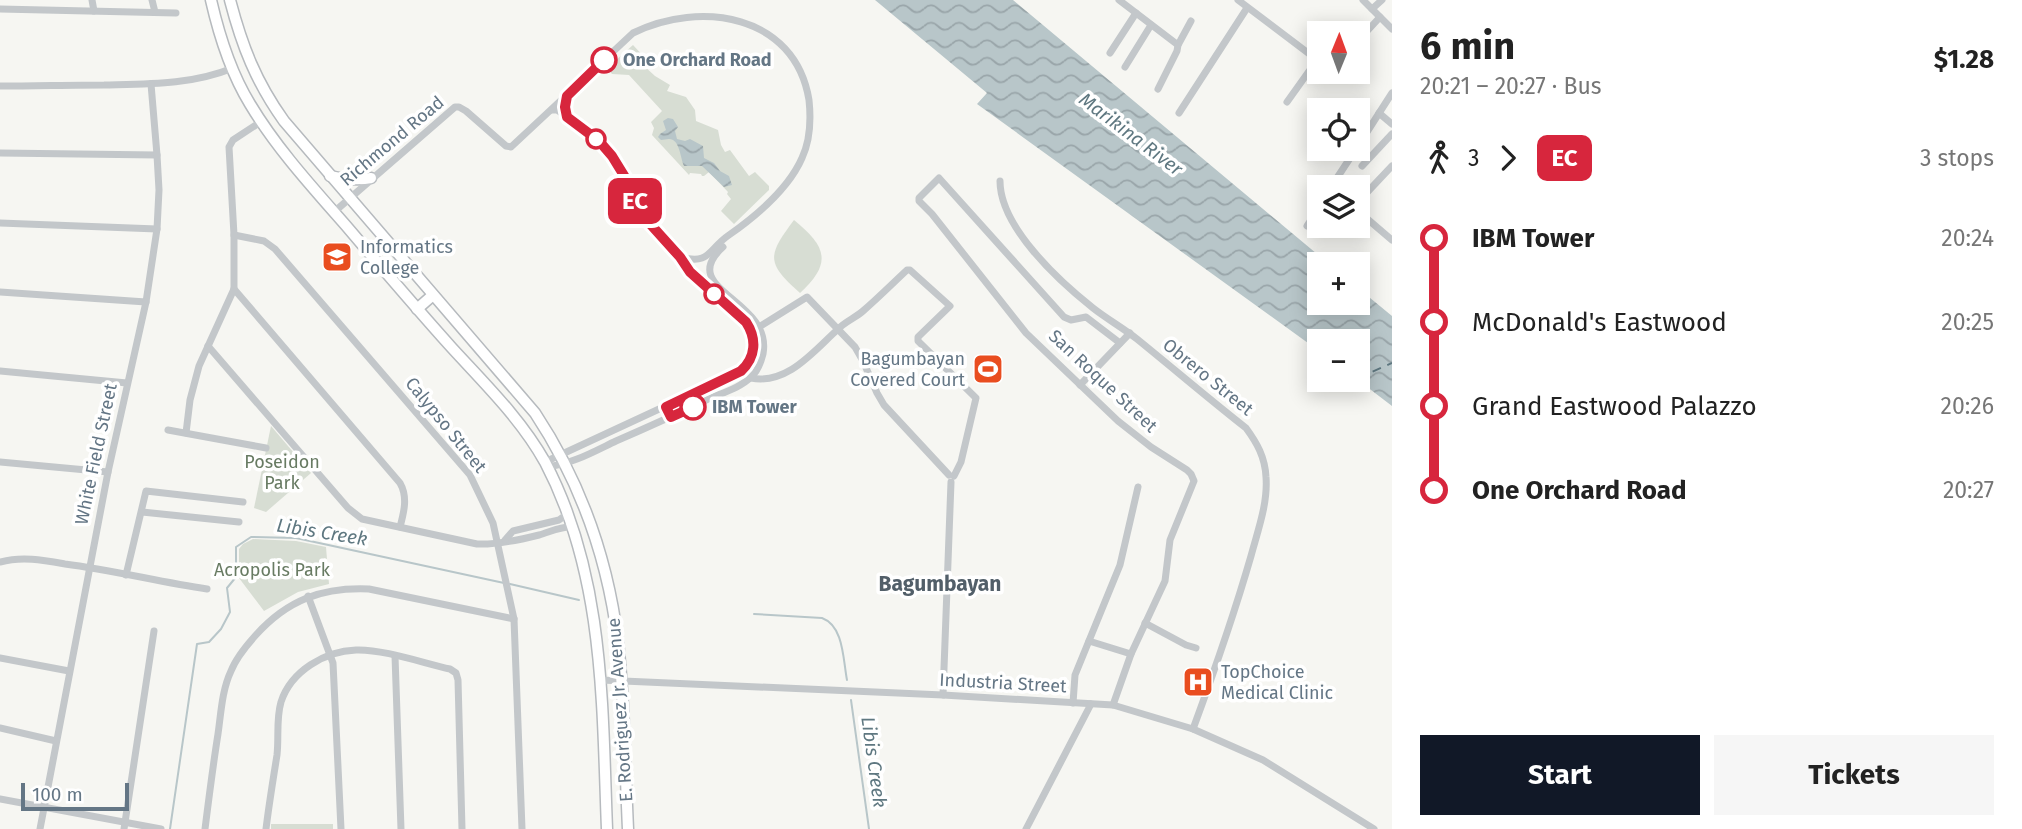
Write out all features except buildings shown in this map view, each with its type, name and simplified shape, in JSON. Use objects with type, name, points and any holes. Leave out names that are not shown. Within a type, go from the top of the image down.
[{"type":"main road","name":"E. Rodriguez Jr. Avenue","points":[[211,0],[233,68],[250,104],[276,143],[417,309],[523,428],[546,465],[572,527],[593,607],[601,680],[607,829]]},
{"type":"main road","name":"E. Rodriguez Jr. Avenue","points":[[230,0],[244,50],[268,99],[284,121],[535,412],[567,460],[597,546],[611,600],[618,642],[628,829]]},
{"type":"main road","points":[[329,175],[344,180],[371,177]]},
{"type":"main road","points":[[417,309],[433,295]]},
{"type":"street","points":[[26,0],[26,9]]},
{"type":"street","points":[[92,0],[94,11]]},
{"type":"street","points":[[152,0],[155,12]]},
{"type":"street","points":[[1119,0],[1178,45]]},
{"type":"street","points":[[1238,0],[1307,53]]},
{"type":"street","points":[[1363,0],[1392,29]]},
{"type":"street","points":[[1372,9],[1381,0]]},
{"type":"street","points":[[1179,113],[1247,8]]},
{"type":"street","points":[[0,9],[176,13]]},
{"type":"street","name":"Richmond Road","points":[[334,212],[371,177],[455,107],[466,111],[506,146],[511,147],[633,33],[649,21],[674,10]]},
{"type":"street","points":[[546,465],[567,460],[629,436],[751,378],[756,371],[764,343],[759,327],[746,310],[715,285],[709,276],[710,265],[713,257],[773,198],[794,173],[806,148],[810,117],[803,78],[792,56],[770,32],[741,13]]},
{"type":"street","points":[[1110,53],[1136,13]]},
{"type":"street","points":[[1370,28],[1380,18]]},
{"type":"street","points":[[1157,89],[1191,21]]},
{"type":"street","points":[[1125,67],[1151,25]]},
{"type":"street","points":[[0,86],[191,81],[233,68]]},
{"type":"street","points":[[1287,102],[1307,76]]},
{"type":"street","name":"White Field Street","points":[[40,829],[108,472],[146,302],[157,229],[159,190],[151,84]]},
{"type":"street","points":[[1370,127],[1391,95]]},
{"type":"street","points":[[567,96],[567,117]]},
{"type":"street","points":[[552,110],[557,110],[599,141],[628,182],[643,216],[694,277],[746,322],[754,340],[754,350],[741,371],[624,426],[567,460]]},
{"type":"street","points":[[1379,113],[1392,124]]},
{"type":"street","points":[[186,433],[190,400],[199,366],[234,289],[229,147],[233,140],[262,121]]},
{"type":"street","points":[[1362,166],[1392,134]]},
{"type":"street","points":[[0,153],[157,155]]},
{"type":"street","points":[[1370,189],[1392,166]]},
{"type":"street","name":"San Roque Street","points":[[1113,705],[1131,654],[1165,581],[1170,540],[1194,481],[1187,470],[1118,421],[1026,333],[919,198],[939,178],[1064,317],[1071,320],[1086,317],[1120,343]]},
{"type":"street","name":"Obrero Street","points":[[1000,181],[1000,191],[1010,218],[1040,259],[1093,308],[1130,333],[1246,428],[1257,443],[1266,478],[1265,503],[1234,615],[1193,729]]},
{"type":"street","points":[[1370,221],[1392,240]]},
{"type":"street","points":[[0,223],[157,229]]},
{"type":"street","points":[[680,257],[703,259],[729,234],[737,231]]},
{"type":"street","name":"Calypso Street","points":[[234,235],[264,241],[275,249],[470,475],[502,543],[506,588],[513,620],[522,829]]},
{"type":"street","points":[[747,365],[751,378],[764,380],[781,375],[862,312],[909,269],[950,306],[917,339],[976,398],[961,462],[951,478],[943,695]]},
{"type":"street","points":[[694,277],[702,274],[709,276]]},
{"type":"street","points":[[234,289],[400,483],[405,500],[400,527]]},
{"type":"street","points":[[0,292],[146,302]]},
{"type":"street","points":[[759,327],[807,297],[855,347],[884,405],[951,478]]},
{"type":"street","points":[[1080,385],[1130,333]]},
{"type":"street","points":[[208,346],[362,519],[477,544],[502,543],[572,527]]},
{"type":"street","points":[[0,372],[127,383]]},
{"type":"street","points":[[666,407],[671,417]]},
{"type":"street","points":[[624,426],[629,436]]},
{"type":"street","points":[[168,430],[266,448]]},
{"type":"street","points":[[0,461],[108,472]]},
{"type":"street","points":[[1073,703],[1075,675],[1120,565],[1138,487]]},
{"type":"street","points":[[125,575],[145,492],[148,490],[243,502]]},
{"type":"street","points":[[142,512],[239,522]]},
{"type":"street","points":[[502,543],[513,531],[559,520],[567,514]]},
{"type":"street","points":[[0,562],[22,558],[90,567],[206,589]]},
{"type":"street","points":[[205,829],[222,698],[231,671],[245,647],[264,625],[284,609],[308,597],[346,588],[369,589],[513,620]]},
{"type":"street","points":[[308,597],[333,663],[341,829]]},
{"type":"street","points":[[1145,623],[1196,648]]},
{"type":"street","points":[[124,825],[154,631]]},
{"type":"street","points":[[1089,640],[1131,654]]},
{"type":"street","points":[[266,829],[277,752],[278,716],[288,687],[310,665],[330,655],[358,649],[450,669],[456,673],[462,829]]},
{"type":"street","points":[[395,656],[401,829]]},
{"type":"street","points":[[0,658],[69,671]]},
{"type":"street","name":"Industria Street","points":[[601,680],[1113,705],[1193,729],[1263,760],[1374,829]]},
{"type":"street","points":[[1026,829],[1091,704]]},
{"type":"street","points":[[0,728],[56,741]]},
{"type":"street","points":[[0,799],[44,806],[124,825],[161,829]]},
{"type":"green space","points":[[633,45],[647,60],[643,65],[670,85],[667,91],[686,97],[695,110],[696,121],[718,130],[725,152],[730,150],[749,176],[755,172],[769,186],[769,190],[734,224],[721,211],[731,199],[728,192],[709,172],[704,176],[689,175],[652,135],[654,128],[651,122],[662,111],[629,75],[612,74],[607,68]]},
{"type":"green space","points":[[794,220],[813,238],[821,255],[817,273],[800,293],[781,273],[774,258],[779,242]]},
{"type":"green space","name":"Poseidon Park","points":[[271,426],[311,473],[266,512],[254,508]]},
{"type":"green space","name":"Acropolis Park","points":[[253,539],[296,541],[326,547],[329,584],[298,592],[264,611],[239,578],[239,549]]},
{"type":"green space","points":[[271,824],[333,824],[333,829],[271,829]]},
{"type":"water","name":"Marikina River","points":[[875,0],[1013,0],[1315,252],[1307,252],[1307,315],[1370,315],[1370,298],[1392,316],[1392,406],[1370,389],[1370,329],[1307,329],[1307,342],[977,104],[987,93]]},
{"type":"water","points":[[673,119],[678,127],[675,131],[677,139],[690,139],[703,146],[704,158],[729,176],[732,185],[724,187],[702,166],[684,166],[675,142],[658,137],[666,130],[663,121]]},
{"type":"waterway","name":"Libis Creek","points":[[170,829],[197,644],[209,642],[221,629],[230,612],[227,588],[236,577],[236,547],[251,537],[296,538],[504,583]]},
{"type":"waterway","name":"Libis Creek","points":[[510,584],[579,600]]},
{"type":"waterway","name":"Libis Creek","points":[[754,614],[822,618],[829,622],[839,636],[847,680]]},
{"type":"waterway","name":"Libis Creek","points":[[851,700],[869,829]]},
{"type":"ferry route","points":[[1370,373],[1392,363]]},
{"type":"bus line","name":"EC","points":[[604,60],[567,96],[567,117],[608,150],[622,170],[646,221],[680,257],[690,272],[746,322],[754,340],[752,357],[741,371],[666,407],[671,417],[693,407]]},
{"type":"place","name":"One Orchard Road","points":[[604,60]]},
{"type":"place","name":"Informatics College","points":[[337,257]]},
{"type":"place","name":"Bagumbayan Covered Court","points":[[988,369]]},
{"type":"place","name":"IBM Tower","points":[[693,407]]},
{"type":"place","name":"TopChoice Medical Clinic","points":[[1198,682]]},
{"type":"district","name":"Bagumbayan","points":[[940,584]]}]
